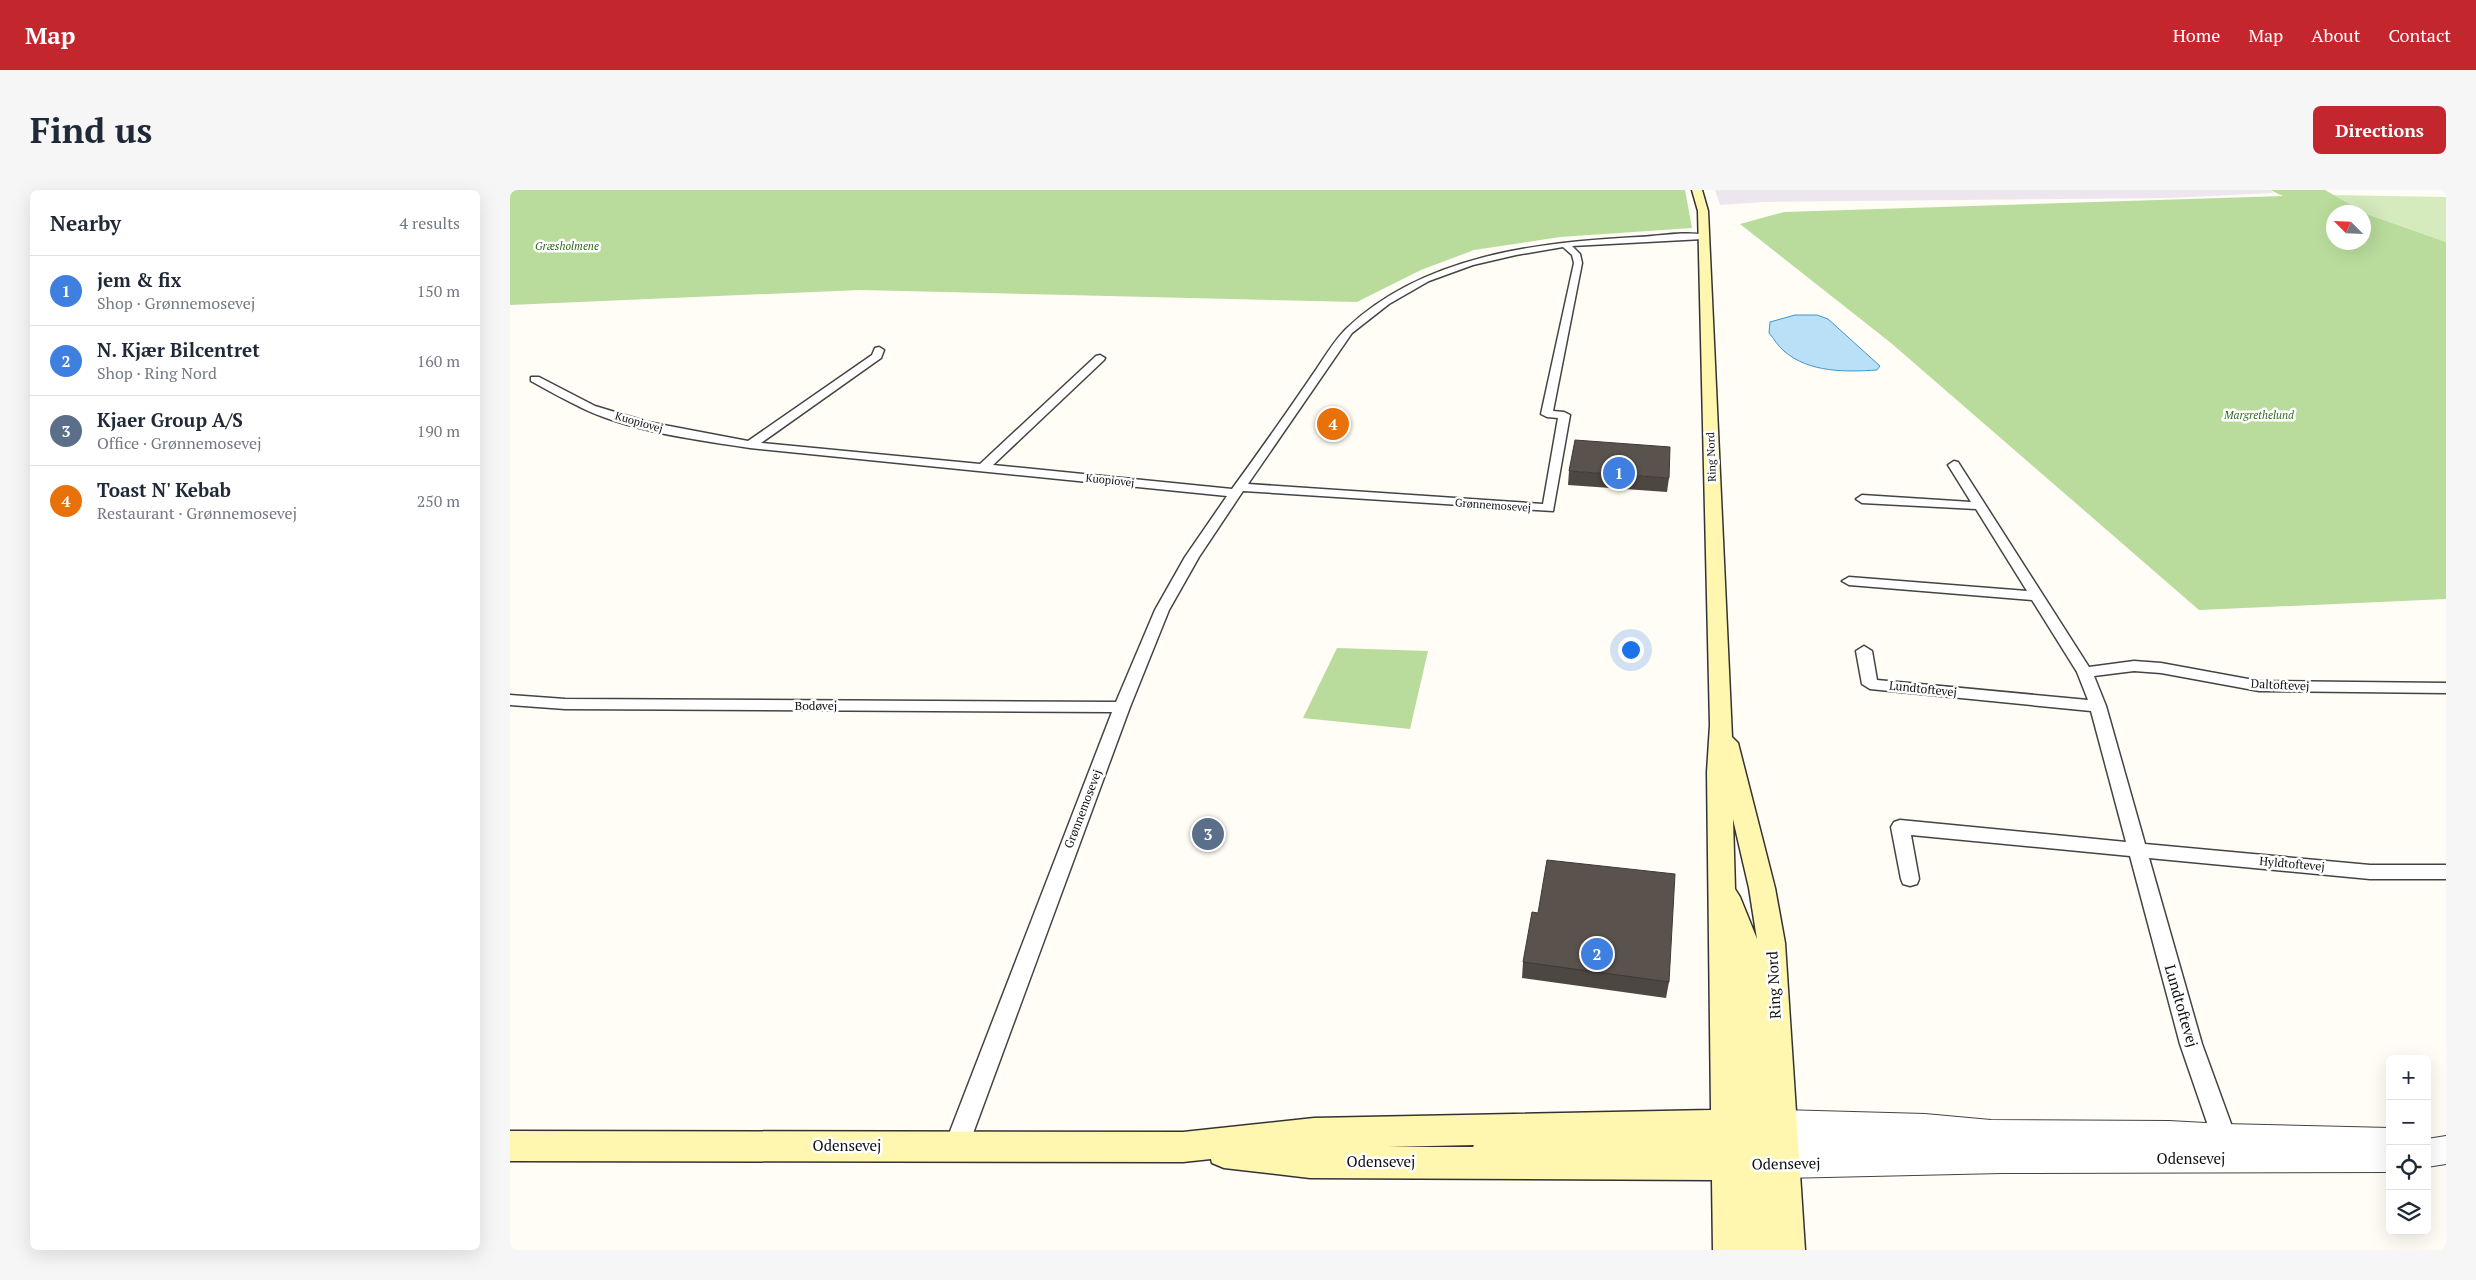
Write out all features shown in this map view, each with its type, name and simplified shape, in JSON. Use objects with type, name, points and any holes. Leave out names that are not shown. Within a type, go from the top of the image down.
[{"type":"main road","name":"Ring Nord","points":[[1698,190],[1703,211],[1721,725],[1719,772],[1721,882],[1754,1143],[1788,1250]]},
{"type":"main road","name":"Ring Nord","points":[[1721,725],[1762,888],[1772,943],[1754,1143],[1730,1250]]},
{"type":"main road","name":"Odensevej","points":[[510,1146],[1184,1147],[1314,1133],[1588,1128],[1754,1143]]},
{"type":"main road","name":"Odensevej","points":[[1184,1147],[1310,1162],[1427,1162],[1754,1143]]},
{"type":"main road","points":[[1754,1143],[1761,1250]]},
{"type":"street","name":"Grønnemosevej","points":[[956,1147],[1122,707],[1162,610],[1192,558],[1349,331],[1364,317],[1399,294],[1436,277],[1504,256],[1565,245],[1647,238],[1703,237]]},
{"type":"street","name":"Grønnemosevej","points":[[1238,490],[1549,508],[1564,415],[1548,414],[1578,263],[1576,254],[1565,245]]},
{"type":"street","points":[[750,444],[877,356],[879,350]]},
{"type":"street","points":[[984,467],[1100,358]]},
{"type":"street","name":"Kuopiovej","points":[[535,379],[591,408],[645,425],[688,435],[750,444],[1238,490]]},
{"type":"street","name":"Lundtoftevej","points":[[1954,465],[2085,672],[2098,706],[2192,1044],[2229,1148]]},
{"type":"street","points":[[1862,499],[1981,506]]},
{"type":"street","points":[[1849,582],[2037,596]]},
{"type":"street","name":"Lundtoftevej","points":[[1864,651],[1870,684],[2098,706]]},
{"type":"street","name":"Daltoftevej","points":[[2085,672],[2134,666],[2161,668],[2260,686],[2446,688]]},
{"type":"street","name":"Bodøvej","points":[[510,700],[575,704],[1122,707]]},
{"type":"street","points":[[1910,880],[1900,827],[2138,849]]},
{"type":"street","name":"Hyldtoftevej","points":[[2138,849],[2370,872],[2446,872]]},
{"type":"street","name":"Odensevej","points":[[1754,1143],[2032,1144],[2071,1134],[2169,1134],[2229,1148],[2386,1158]]},
{"type":"street","name":"Odensevej","points":[[1754,1143],[2011,1159],[2386,1142]]},
{"type":"street","points":[[2431,1147],[2446,1149]]},
{"type":"street","points":[[2431,1153],[2446,1149]]},
{"type":"shaded area","points":[[1715,190],[2269,190],[2274,193],[2170,198],[1764,202],[1720,205]]},
{"type":"green space","name":"Græsholmene","points":[[510,190],[1685,190],[1692,228],[1560,237],[1474,250],[1421,270],[1357,302],[860,290],[510,305]]},
{"type":"green space","name":"Margrethelund","points":[[2270,190],[2325,190],[2351,205],[2326,205],[2326,250],[2371,250],[2371,215],[2446,242],[2446,599],[2199,610],[1891,343],[1740,224],[1784,212],[2283,196]]},
{"type":"green space","points":[[2330,195],[2446,197],[2446,242],[2371,215],[2371,205],[2347,205]]},
{"type":"green space","points":[[1337,648],[1428,651],[1410,729],[1303,718]]},
{"type":"water","points":[[1795,315],[1817,315],[1828,319],[1880,366],[1877,370],[1829,370],[1805,364],[1794,358],[1782,349],[1769,333],[1770,322]]},
{"type":"building","points":[[1575,440],[1670,447],[1669,478],[1569,471]]},
{"type":"building","points":[[1547,860],[1675,874],[1669,982],[1523,962],[1532,912],[1538,913]]},
{"type":"place","name":"Toast N' Kebab","points":[[1333,424]]},
{"type":"place","name":"jem & fix","points":[[1619,473]]},
{"type":"place","name":"Kjaer Group A/S","points":[[1208,834]]},
{"type":"place","name":"N. Kjær Bilcentret","points":[[1597,954]]}]
